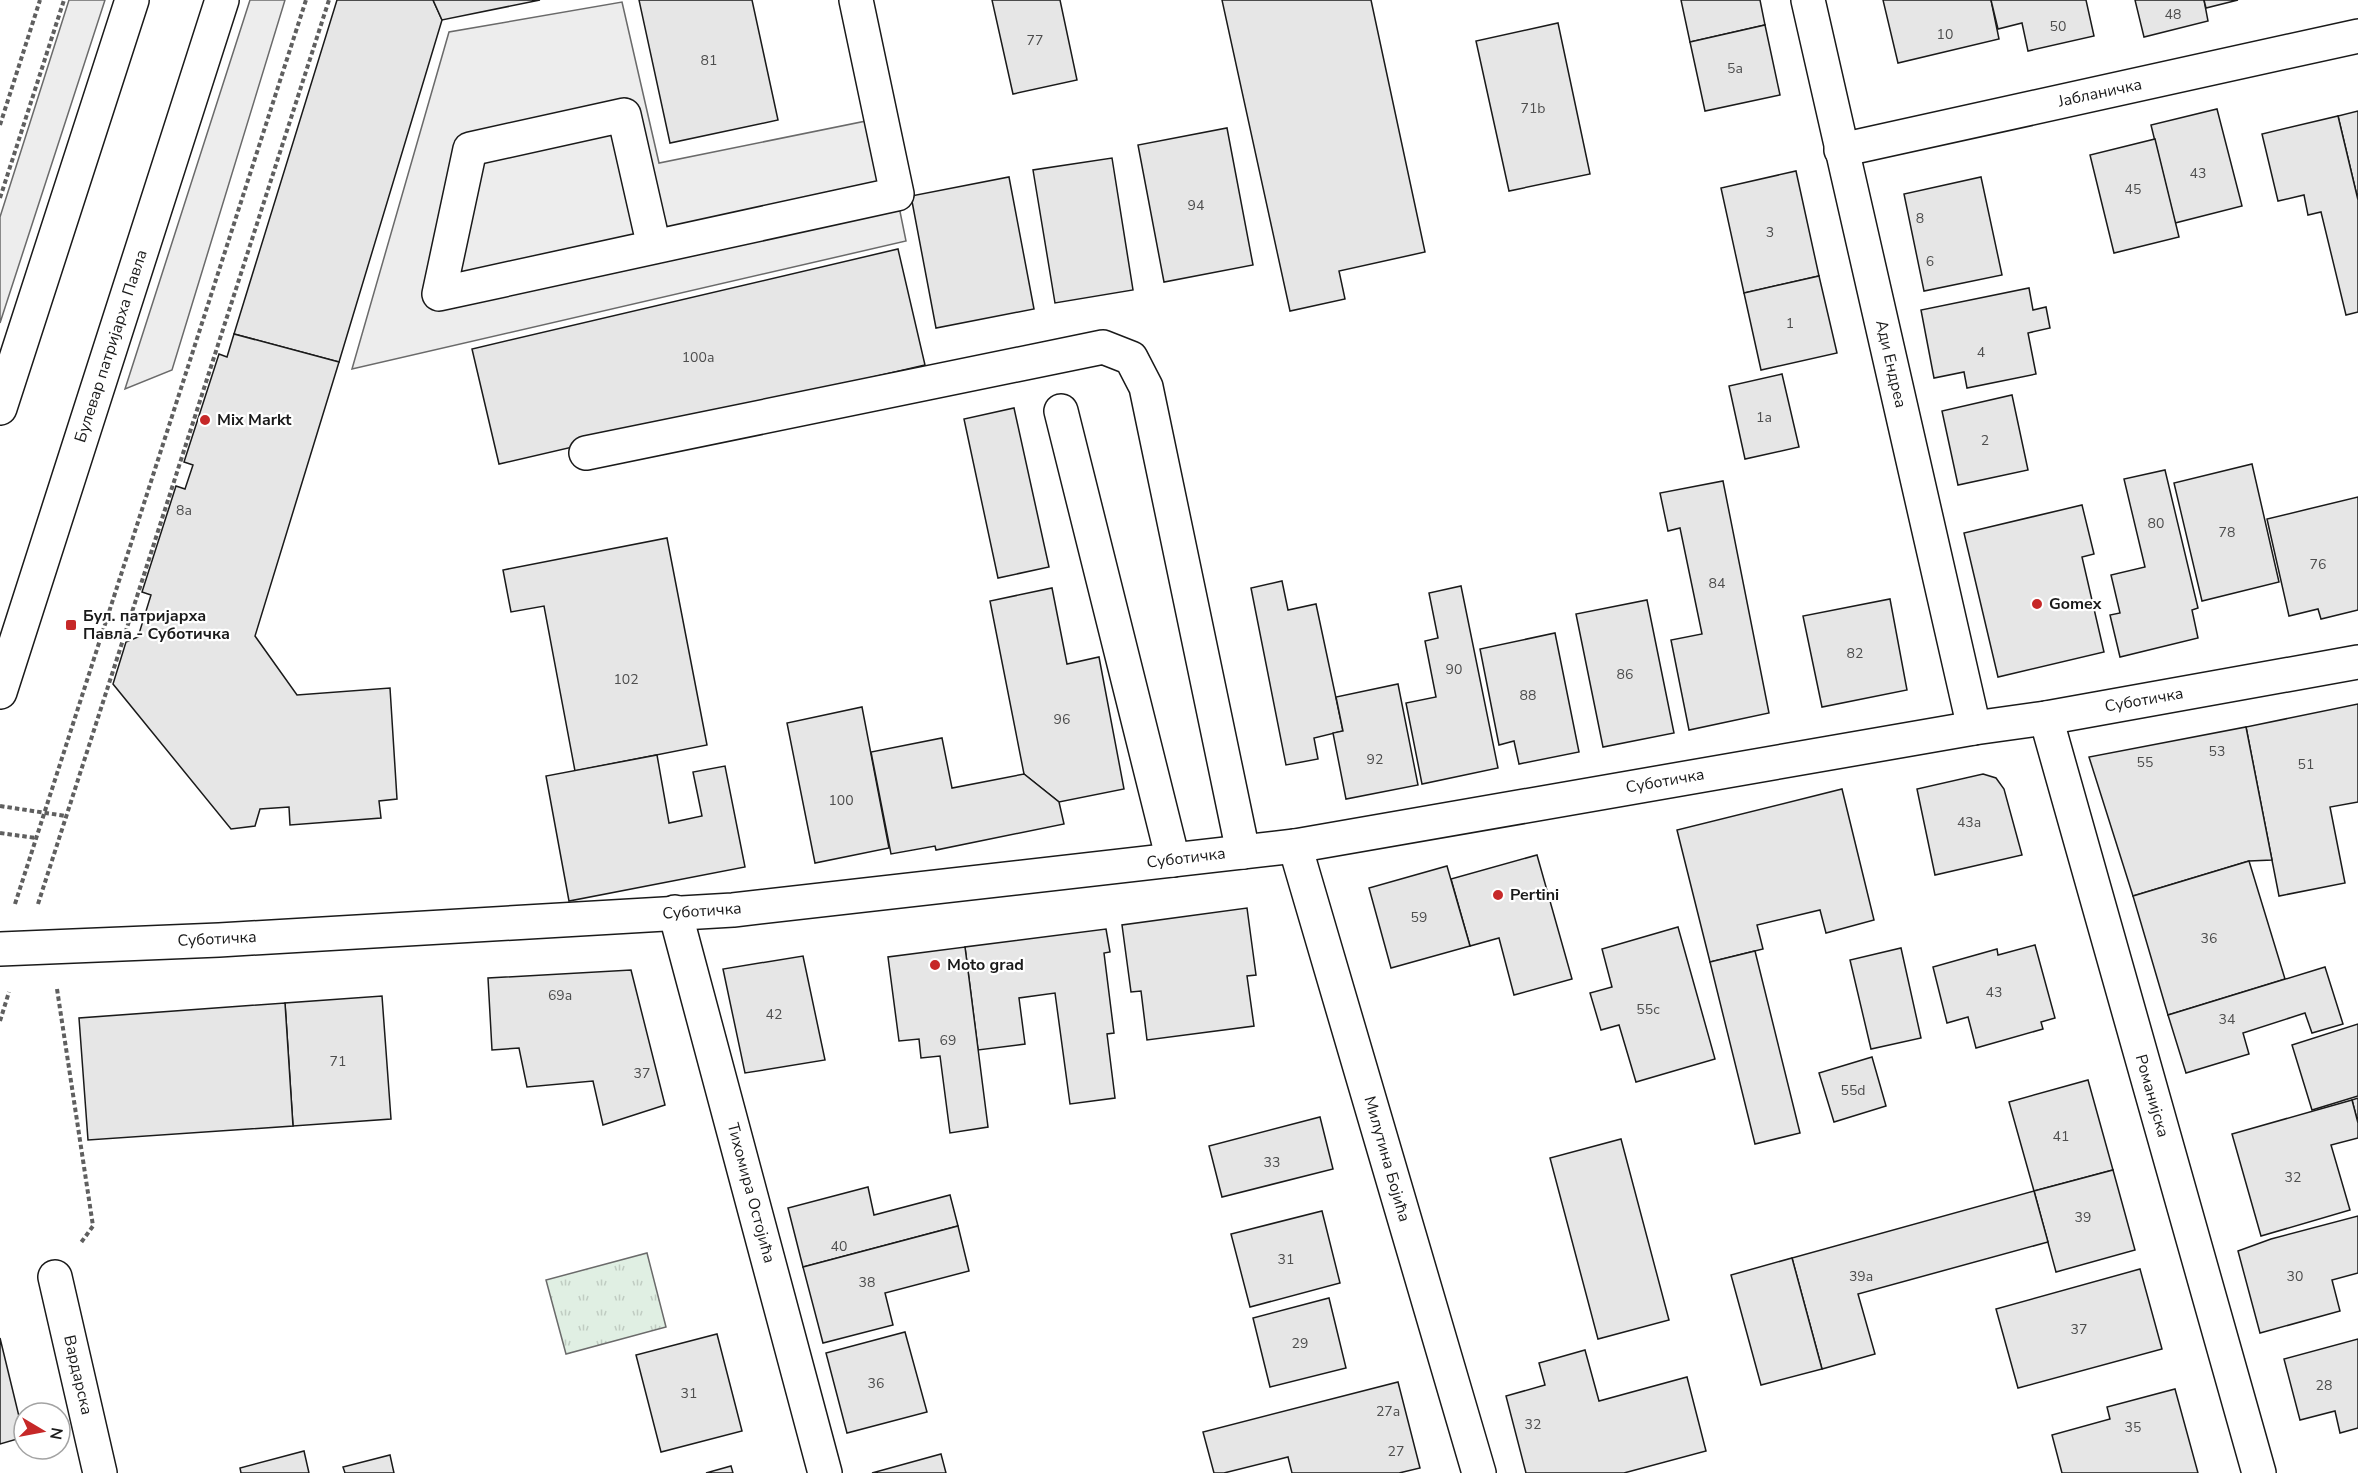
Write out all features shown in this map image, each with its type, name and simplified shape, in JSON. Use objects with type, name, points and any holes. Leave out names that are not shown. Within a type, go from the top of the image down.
[{"type":"street","points":[[0,408],[132,0]]},
{"type":"street","name":"Булевар патријарха Павла","points":[[0,692],[222,0]]},
{"type":"street","points":[[654,247],[624,115],[614,117],[470,149],[439,294],[897,194],[855,0]]},
{"type":"street","name":"Ади Ендреа","points":[[1808,0],[1974,728]]},
{"type":"street","name":"Јабланичка","points":[[1841,150],[2358,36]]},
{"type":"street","points":[[586,453],[1102,347],[1131,358],[1146,387],[1243,852]]},
{"type":"street","points":[[1061,411],[1173,860]]},
{"type":"street","name":"Суботичка","points":[[8,949],[219,940],[745,908],[1295,846],[1974,728],[2046,718],[2358,662]]},
{"type":"street","name":"Романијска","points":[[2046,718],[2259,1473]]},
{"type":"street","name":"Милутина Бојића","points":[[1295,846],[1479,1473]]},
{"type":"street","name":"Тихомира Остојића","points":[[675,912],[825,1473]]},
{"type":"street","name":"Вардарска","points":[[55,1277],[100,1473]]},
{"type":"path","points":[[0,125],[40,0]]},
{"type":"path","points":[[0,198],[64,0]]},
{"type":"path","points":[[0,1021],[8,949],[36,838],[306,0]]},
{"type":"path","points":[[8,949],[66,816],[329,0]]},
{"type":"path","points":[[0,806],[66,816]]},
{"type":"path","points":[[0,833],[36,838]]},
{"type":"path","points":[[8,949],[56,982],[93,1226],[55,1277]]},
{"type":"green space","points":[[647,1253],[666,1327],[566,1354],[546,1280]]},
{"type":"shaded area","points":[[69,0],[105,0],[0,323],[0,217]]},
{"type":"shaded area","points":[[250,0],[285,0],[172,370],[125,389]]},
{"type":"shaded area","points":[[622,2],[659,163],[881,118],[906,241],[352,369],[449,32]]},
{"type":"building","points":[[337,0],[433,0],[442,20],[339,362],[234,334]]},
{"type":"building","points":[[433,0],[540,0],[442,20]]},
{"type":"building","points":[[639,0],[752,0],[778,120],[670,143]]},
{"type":"building","points":[[992,0],[1060,0],[1077,80],[1013,94]]},
{"type":"building","points":[[1222,0],[1371,0],[1425,252],[1339,271],[1345,299],[1290,311]]},
{"type":"building","points":[[1681,0],[1760,0],[1765,25],[1690,42]]},
{"type":"building","points":[[1883,0],[1991,0],[1999,39],[1898,63]]},
{"type":"building","points":[[1991,0],[2086,0],[2094,36],[2028,51],[2022,23],[1998,29]]},
{"type":"building","points":[[2135,0],[2204,0],[2208,21],[2144,37]]},
{"type":"building","points":[[2204,0],[2238,0],[2206,8]]},
{"type":"building","points":[[1558,23],[1590,174],[1509,191],[1476,41]]},
{"type":"building","points":[[1765,25],[1780,95],[1705,111],[1690,42]]},
{"type":"building","points":[[2217,109],[2242,206],[2175,223],[2151,125]]},
{"type":"building","points":[[2358,111],[2358,200],[2338,116]]},
{"type":"building","points":[[2338,116],[2358,200],[2358,312],[2346,315],[2321,212],[2308,215],[2304,195],[2278,201],[2262,134]]},
{"type":"building","points":[[1227,128],[1253,265],[1164,282],[1138,145]]},
{"type":"building","points":[[2155,139],[2179,237],[2114,253],[2090,155]]},
{"type":"building","points":[[1112,158],[1133,290],[1055,303],[1033,170]]},
{"type":"building","points":[[1796,171],[1819,276],[1744,293],[1721,188]]},
{"type":"building","points":[[1009,177],[1034,309],[936,328],[911,196]]},
{"type":"building","points":[[1981,177],[2002,275],[1924,291],[1904,194]]},
{"type":"building","points":[[898,249],[925,365],[499,464],[472,349]]},
{"type":"building","points":[[1819,276],[1837,353],[1761,370],[1744,293]]},
{"type":"building","points":[[2029,288],[2033,310],[2046,307],[2050,328],[2028,333],[2036,374],[1967,388],[1964,372],[1934,378],[1921,310]]},
{"type":"building","points":[[234,334],[339,362],[255,636],[297,695],[390,688],[397,799],[379,801],[381,818],[290,825],[289,807],[260,809],[255,826],[231,829],[113,684],[126,642],[138,637],[151,595],[142,592],[176,486],[185,489],[193,465],[184,462],[219,354],[227,357]]},
{"type":"building","points":[[1782,374],[1799,447],[1745,459],[1729,386]]},
{"type":"building","points":[[2012,395],[2028,470],[1958,485],[1942,411]]},
{"type":"building","points":[[1014,408],[1049,567],[998,578],[964,419]]},
{"type":"building","points":[[2252,464],[2279,582],[2202,601],[2174,483]]},
{"type":"building","points":[[2165,470],[2198,608],[2192,610],[2198,638],[2120,657],[2110,615],[2120,613],[2111,575],[2145,567],[2124,479]]},
{"type":"building","points":[[1723,481],[1769,713],[1689,730],[1671,640],[1702,634],[1680,528],[1668,531],[1660,493]]},
{"type":"building","points":[[2358,497],[2358,610],[2321,619],[2318,609],[2289,616],[2267,519]]},
{"type":"building","name":"Gomex","points":[[2082,505],[2094,554],[2082,557],[2104,652],[1998,677],[1964,533]]},
{"type":"building","points":[[667,538],[707,745],[575,771],[544,606],[511,612],[503,570]]},
{"type":"building","points":[[1282,581],[1288,610],[1316,604],[1343,731],[1314,738],[1318,759],[1286,765],[1251,588]]},
{"type":"building","points":[[1461,586],[1498,768],[1422,784],[1406,703],[1436,697],[1425,641],[1438,638],[1429,593]]},
{"type":"building","points":[[1052,588],[1067,664],[1099,657],[1124,789],[1059,802],[1024,774],[990,601]]},
{"type":"building","points":[[1890,599],[1907,690],[1822,707],[1803,616]]},
{"type":"building","points":[[1647,600],[1674,733],[1603,747],[1576,614]]},
{"type":"building","points":[[1555,633],[1579,752],[1519,764],[1514,741],[1499,745],[1480,649]]},
{"type":"building","points":[[1398,684],[1418,785],[1346,799],[1333,733],[1343,731],[1336,697]]},
{"type":"building","points":[[2358,704],[2358,802],[2330,807],[2345,883],[2279,896],[2246,727]]},
{"type":"building","points":[[862,707],[889,848],[815,863],[787,723]]},
{"type":"building","points":[[2246,727],[2272,860],[2249,861],[2133,896],[2089,757]]},
{"type":"building","points":[[942,738],[952,788],[1024,774],[1059,802],[1064,824],[936,850],[935,846],[891,854],[871,752]]},
{"type":"building","points":[[657,755],[669,823],[702,816],[693,772],[725,766],[745,867],[569,901],[546,776]]},
{"type":"building","points":[[1983,774],[1996,778],[2004,789],[2022,855],[1935,875],[1917,789]]},
{"type":"building","points":[[1842,789],[1874,920],[1826,933],[1820,910],[1757,925],[1763,949],[1710,962],[1677,830]]},
{"type":"building","points":[[1537,855],[1572,979],[1514,995],[1499,938],[1470,946],[1451,879]]},
{"type":"building","points":[[2249,861],[2285,979],[2168,1015],[2133,896]]},
{"type":"building","points":[[1447,866],[1470,946],[1391,968],[1369,888]]},
{"type":"building","points":[[1247,908],[1256,975],[1247,976],[1254,1026],[1147,1040],[1141,991],[1131,992],[1122,925]]},
{"type":"building","points":[[1678,927],[1715,1059],[1636,1082],[1619,1025],[1601,1030],[1590,993],[1612,987],[1602,949]]},
{"type":"building","points":[[1106,929],[1110,952],[1104,953],[1114,1033],[1107,1034],[1115,1098],[1070,1104],[1055,993],[1019,998],[1025,1044],[978,1050],[965,947]]},
{"type":"building","points":[[2035,945],[2055,1018],[2041,1022],[2043,1029],[1976,1048],[1968,1017],[1947,1023],[1933,967],[1997,949],[1998,955]]},
{"type":"building","points":[[965,947],[988,1127],[950,1133],[940,1056],[921,1058],[919,1039],[899,1041],[888,957]]},
{"type":"building","points":[[1901,948],[1921,1038],[1871,1049],[1850,960]]},
{"type":"building","points":[[1755,951],[1800,1133],[1755,1144],[1710,962]]},
{"type":"building","points":[[803,956],[825,1060],[745,1073],[723,969]]},
{"type":"building","points":[[2325,967],[2343,1024],[2312,1033],[2305,1013],[2243,1033],[2249,1054],[2186,1073],[2168,1015]]},
{"type":"building","points":[[631,970],[665,1105],[603,1125],[593,1081],[527,1087],[519,1048],[492,1050],[488,978]]},
{"type":"building","points":[[382,996],[391,1119],[293,1126],[285,1003]]},
{"type":"building","points":[[285,1003],[293,1126],[88,1140],[79,1018]]},
{"type":"building","points":[[2358,1024],[2358,1096],[2312,1110],[2292,1045]]},
{"type":"building","points":[[1872,1057],[1886,1106],[1834,1122],[1819,1073]]},
{"type":"building","points":[[2088,1080],[2113,1170],[2034,1191],[2009,1102]]},
{"type":"building","points":[[2358,1098],[2358,1123],[2352,1100]]},
{"type":"building","points":[[2352,1100],[2358,1123],[2358,1138],[2331,1145],[2350,1210],[2261,1236],[2232,1134]]},
{"type":"building","points":[[1320,1117],[1333,1169],[1222,1197],[1209,1146]]},
{"type":"building","points":[[1621,1139],[1669,1320],[1598,1339],[1550,1158]]},
{"type":"building","points":[[2113,1170],[2135,1250],[2056,1272],[2034,1191]]},
{"type":"building","points":[[868,1187],[874,1215],[950,1195],[958,1226],[803,1267],[788,1208]]},
{"type":"building","points":[[2034,1191],[2048,1242],[1858,1294],[1875,1354],[1822,1369],[1792,1258]]},
{"type":"building","points":[[1322,1211],[1340,1283],[1250,1307],[1231,1234]]},
{"type":"building","points":[[2358,1216],[2358,1273],[2332,1280],[2340,1311],[2260,1333],[2238,1251],[2271,1239]]},
{"type":"building","points":[[958,1226],[969,1271],[885,1293],[893,1325],[823,1343],[803,1267]]},
{"type":"building","points":[[1792,1258],[1822,1369],[1761,1385],[1731,1275]]},
{"type":"building","points":[[2140,1269],[2162,1349],[2018,1388],[1996,1309]]},
{"type":"building","points":[[1329,1298],[1346,1368],[1270,1387],[1253,1318]]},
{"type":"building","points":[[905,1332],[927,1412],[847,1433],[826,1353]]},
{"type":"building","points":[[717,1334],[742,1431],[661,1452],[636,1355]]},
{"type":"building","points":[[0,1338],[15,1401],[12,1401],[12,1440],[0,1444]]},
{"type":"building","points":[[2358,1339],[2358,1428],[2340,1433],[2335,1411],[2300,1420],[2284,1359]]},
{"type":"building","points":[[1585,1350],[1599,1401],[1687,1377],[1706,1451],[1624,1473],[1526,1473],[1506,1396],[1545,1385],[1539,1363]]},
{"type":"building","points":[[1398,1382],[1420,1468],[1399,1473],[1292,1473],[1288,1457],[1224,1473],[1214,1473],[1203,1432]]},
{"type":"building","points":[[2175,1389],[2198,1473],[2062,1473],[2052,1435],[2110,1419],[2107,1407]]},
{"type":"building","points":[[304,1451],[309,1473],[241,1473],[240,1468]]},
{"type":"building","points":[[941,1454],[946,1473],[872,1473]]},
{"type":"building","points":[[390,1455],[394,1473],[345,1473],[343,1467]]},
{"type":"building","points":[[731,1466],[733,1473],[706,1473]]},
{"type":"place","name":"Mix Markt","points":[[205,420]]},
{"type":"place","name":"Gomex","points":[[2037,604]]},
{"type":"place","name":"Бул. патријарха Павла - Суботичка","points":[[71,625]]},
{"type":"place","name":"Pertini","points":[[1498,895]]},
{"type":"place","name":"Moto grad","points":[[935,965]]}]
